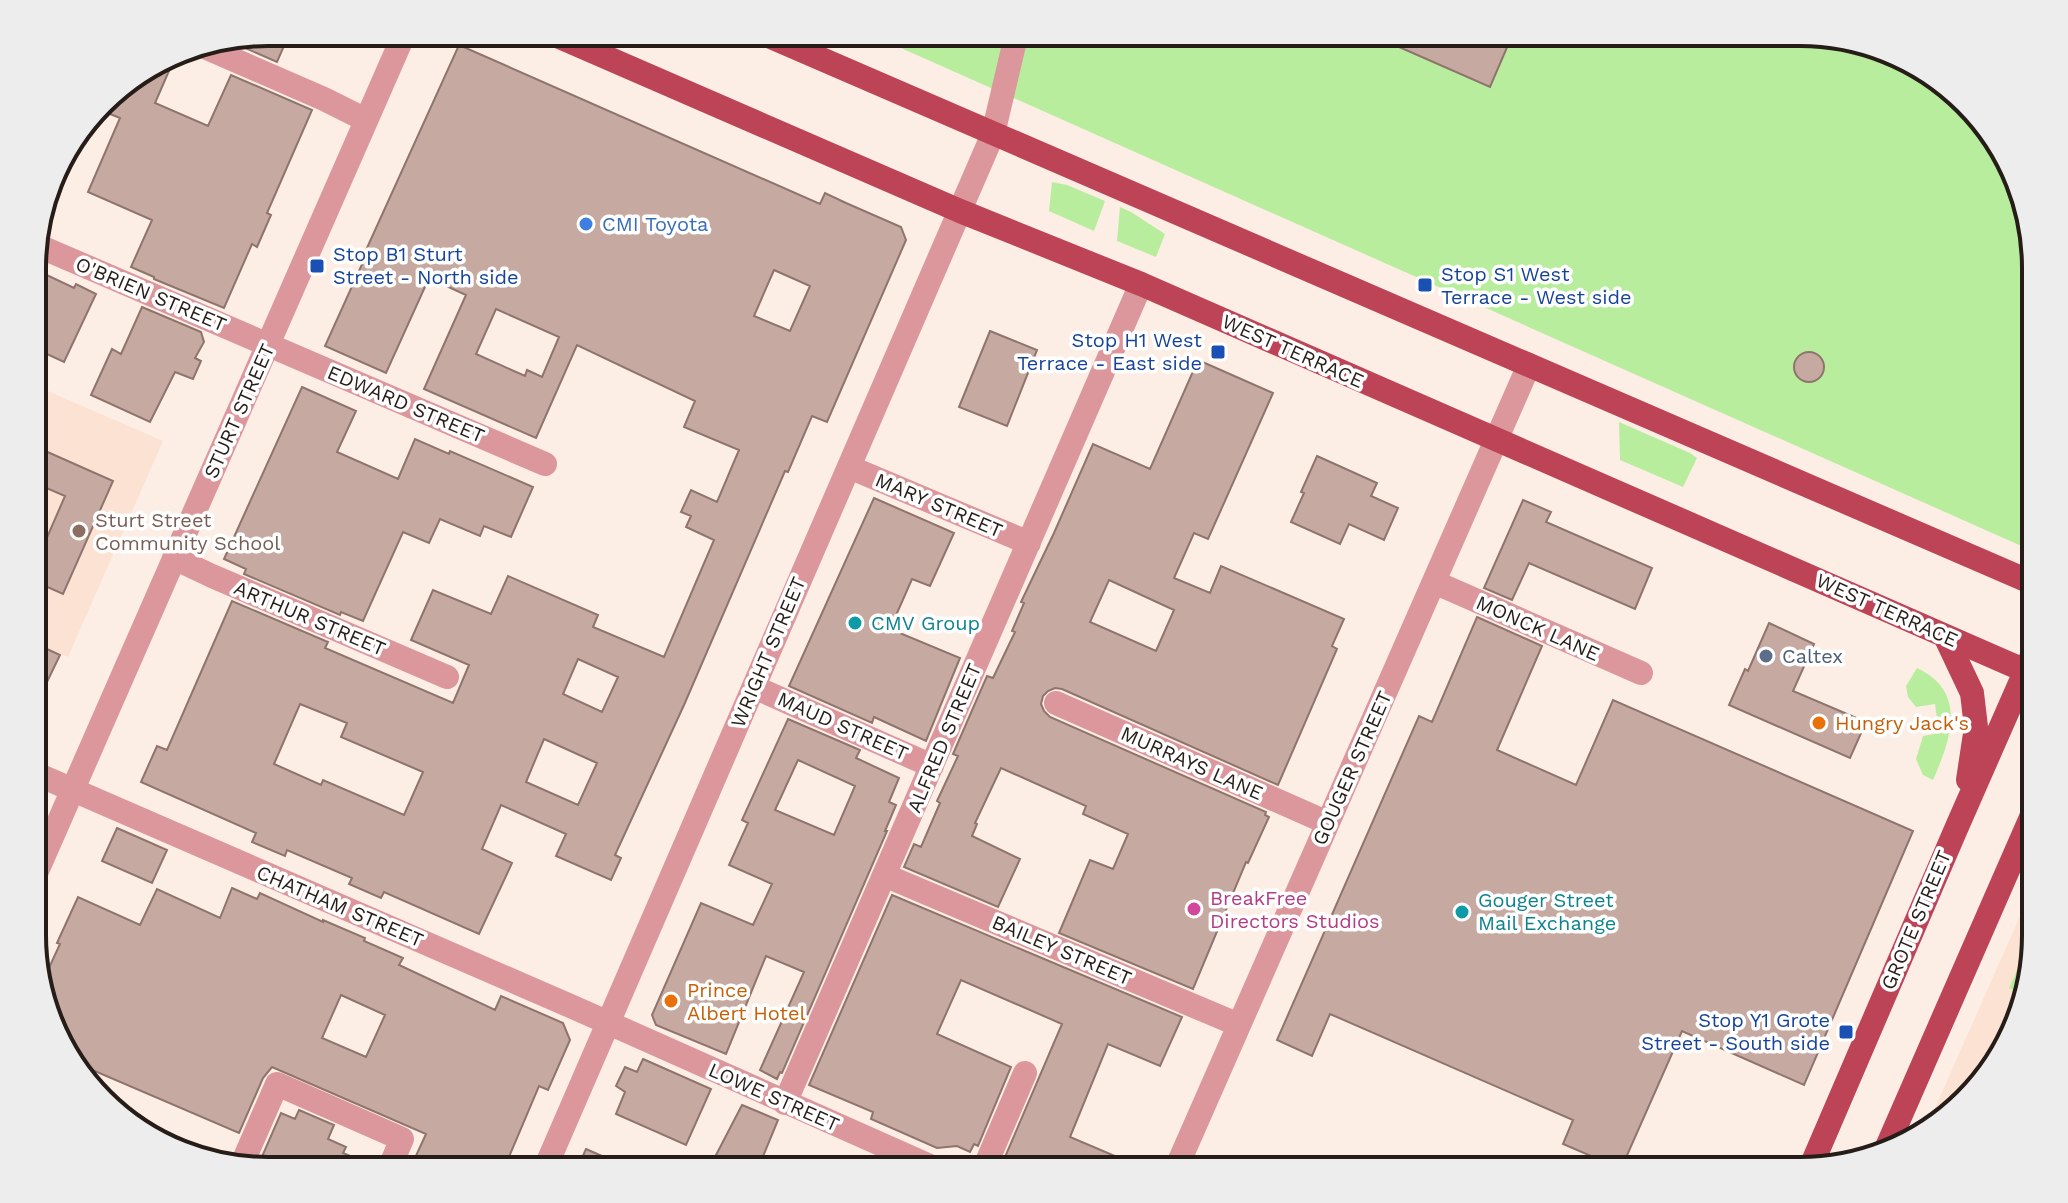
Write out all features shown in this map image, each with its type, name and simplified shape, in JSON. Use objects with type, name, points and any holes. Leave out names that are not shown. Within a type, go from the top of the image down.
[{"type":"main road","name":"WEST TERRACE","points":[[580,46],[960,211],[1141,284],[1945,636],[2022,662]]},
{"type":"main road","points":[[791,46],[2022,578]]},
{"type":"main road","points":[[1945,636],[1972,693],[1976,727],[1962,814]]},
{"type":"main road","name":"GROTE STREET","points":[[1815,1157],[1962,814],[2022,686]]},
{"type":"main road","points":[[1891,1137],[2022,838]]},
{"type":"street","name":"STURT STREET","points":[[46,850],[399,46]]},
{"type":"street","name":"WRIGHT STREET","points":[[550,1157],[993,134],[1014,46]]},
{"type":"street","points":[[217,52],[366,120]]},
{"type":"street","name":"O'BRIEN STREET","points":[[47,250],[268,344]]},
{"type":"street","name":"ALFRED STREET","points":[[785,1103],[1141,284]]},
{"type":"street","name":"EDWARD STREET","points":[[268,344],[545,464]]},
{"type":"street","name":"GOUGER STREET","points":[[1181,1157],[1529,365]]},
{"type":"street","name":"MARY STREET","points":[[849,467],[1029,543]]},
{"type":"street","name":"ARTHUR STREET","points":[[174,558],[447,677]]},
{"type":"street","name":"MONCK LANE","points":[[1434,582],[1641,673]]},
{"type":"street","name":"MAUD STREET","points":[[754,687],[932,766]]},
{"type":"street","name":"MURRAYS LANE","points":[[1056,703],[1328,823]]},
{"type":"street","name":"CHATHAM STREET","points":[[46,778],[608,1023]]},
{"type":"street","name":"BAILEY STREET","points":[[884,875],[1239,1025]]},
{"type":"street","name":"LOWE STREET","points":[[608,1023],[909,1157]]},
{"type":"street","points":[[989,1157],[1025,1073]]},
{"type":"street","points":[[246,1155],[277,1084],[402,1139],[394,1157]]},
{"type":"shaded area","name":"Sturt Street Community School","points":[[46,390],[163,441],[68,657],[46,647]]},
{"type":"shaded area","points":[[2022,912],[2020,964],[2005,1020],[1976,1070],[1933,1112]]},
{"type":"green space","points":[[896,46],[1800,46],[1829,48],[1885,63],[1935,92],[1967,122],[1999,170],[2018,225],[2022,254],[2022,546]]},
{"type":"green space","points":[[1052,182],[1105,201],[1094,231],[1049,211]]},
{"type":"green space","points":[[1120,207],[1165,234],[1156,257],[1117,241]]},
{"type":"green space","points":[[1619,422],[1697,458],[1683,487],[1620,460]]},
{"type":"green space","points":[[1917,668],[1944,690],[1949,703],[1949,733],[1933,780],[1923,775],[1916,759],[1923,736],[1939,733],[1935,704],[1916,707],[1908,697],[1906,686]]},
{"type":"green space","points":[[2020,963],[2014,990],[2009,988]]},
{"type":"building","points":[[284,46],[277,62],[244,47]]},
{"type":"building","points":[[459,46],[820,204],[825,193],[901,227],[906,240],[827,422],[812,416],[788,472],[785,471],[615,855],[621,858],[611,880],[556,856],[566,834],[501,805],[482,849],[512,863],[479,934],[384,892],[381,898],[349,884],[352,878],[287,850],[285,856],[252,842],[256,833],[141,782],[157,746],[167,750],[232,601],[328,642],[325,648],[453,703],[469,665],[411,640],[433,590],[491,614],[508,576],[598,615],[593,627],[664,657],[714,540],[686,527],[691,516],[681,512],[691,490],[717,502],[739,450],[684,427],[695,401],[577,345],[536,438],[424,389],[466,295],[429,278],[386,373],[325,346]],"holes":[[[774,270],[810,286],[790,331],[754,316]],[[496,309],[559,337],[542,377],[527,370],[525,376],[476,354]],[[578,659],[618,677],[602,712],[563,694]],[[300,704],[347,723],[341,737],[423,772],[404,815],[323,780],[321,785],[274,764]],[[544,739],[597,763],[578,805],[526,782]]]},
{"type":"building","points":[[1397,46],[1508,46],[1490,87]]},
{"type":"building","points":[[169,70],[155,103],[208,126],[231,75],[312,110],[267,213],[271,215],[257,247],[252,244],[224,308],[131,267],[152,220],[88,192],[120,118],[109,114],[145,83]]},
{"type":"building","points":[[46,275],[96,294],[64,362],[46,354]]},
{"type":"building","points":[[142,307],[201,332],[204,342],[195,358],[201,361],[193,379],[175,372],[150,422],[91,395],[112,349],[121,354]]},
{"type":"building","points":[[990,331],[1037,350],[1007,426],[959,407]]},
{"type":"building","points":[[1809,352],[1820,356],[1824,367],[1820,378],[1809,382],[1798,378],[1794,367],[1798,356]]},
{"type":"building","points":[[1198,360],[1273,393],[1208,539],[1194,533],[1174,578],[1210,593],[1221,566],[1344,619],[1332,646],[1337,649],[1278,785],[1062,689],[1055,688],[1043,696],[1041,704],[1050,717],[1266,812],[1265,815],[1269,817],[1246,862],[1193,989],[1059,933],[1090,860],[1113,869],[1128,834],[1083,814],[1086,806],[1001,768],[972,836],[1020,859],[998,907],[904,867],[914,844],[921,847],[940,803],[937,801],[958,756],[953,754],[987,676],[993,678],[1015,632],[1012,631],[1024,603],[1021,602],[1093,444],[1150,469]],"holes":[[[1109,580],[1174,610],[1156,651],[1090,622]]]},
{"type":"building","points":[[302,387],[356,411],[337,452],[398,479],[415,439],[533,487],[511,537],[484,526],[480,536],[440,519],[429,543],[403,532],[363,621],[341,612],[340,615],[244,574],[246,569],[224,559]]},
{"type":"building","points":[[46,451],[113,481],[63,594],[46,586],[46,540],[65,496],[46,488]]},
{"type":"building","points":[[1317,456],[1377,483],[1371,496],[1398,508],[1384,540],[1349,524],[1340,544],[1291,522]]},
{"type":"building","name":"CMV Group","points":[[874,498],[954,533],[930,586],[912,579],[890,629],[960,658],[926,741],[874,717],[872,723],[789,686]]},
{"type":"building","points":[[1523,500],[1551,512],[1546,522],[1652,568],[1635,609],[1529,563],[1512,600],[1484,588]]},
{"type":"building","points":[[1477,617],[1542,646],[1497,750],[1576,785],[1613,700],[1913,831],[1804,1085],[1682,1031],[1626,1157],[1593,1157],[1563,1144],[1573,1120],[1330,1014],[1312,1056],[1277,1040],[1419,716],[1432,722]]},
{"type":"building","points":[[1769,623],[1814,644],[1793,691],[1866,722],[1850,758],[1729,705]]},
{"type":"building","points":[[46,649],[60,655],[46,684]]},
{"type":"building","points":[[788,719],[860,750],[856,758],[899,778],[889,802],[896,805],[887,831],[777,1079],[760,1070],[804,972],[766,956],[726,1054],[656,1025],[652,1015],[701,903],[753,925],[772,884],[729,865],[748,823],[742,820]],"holes":[[[798,760],[855,786],[834,835],[775,810]]]},
{"type":"building","points":[[117,828],[167,850],[152,883],[102,861]]},
{"type":"building","points":[[232,888],[257,899],[260,893],[365,938],[364,941],[403,958],[399,965],[495,1010],[501,996],[563,1023],[570,1040],[548,1090],[539,1086],[509,1157],[415,1157],[426,1134],[272,1067],[263,1078],[239,1133],[92,1070],[69,1033],[54,992],[49,968],[60,944],[57,943],[78,897],[140,925],[157,889],[220,918]],"holes":[[[341,995],[385,1015],[366,1057],[322,1038]]]},
{"type":"building","points":[[892,895],[1182,1017],[1160,1066],[1108,1044],[1070,1137],[1117,1157],[1005,1157],[1062,1024],[961,980],[937,1034],[1011,1067],[978,1146],[974,1144],[970,1152],[957,1146],[937,1148],[871,1119],[873,1112],[809,1085]]},
{"type":"building","points":[[643,1059],[711,1089],[686,1145],[616,1114],[625,1092],[616,1086],[625,1067],[637,1072]]},
{"type":"building","points":[[742,1105],[778,1120],[763,1157],[715,1157]]},
{"type":"building","points":[[299,1110],[334,1125],[328,1139],[346,1147],[343,1153],[353,1157],[262,1157],[281,1113],[295,1119]]},
{"type":"building","points":[[586,1149],[604,1157],[582,1157]]},
{"type":"place","name":"CMI Toyota","points":[[586,224]]},
{"type":"place","name":"Stop B1 Sturt Street - North side","points":[[317,266]]},
{"type":"place","name":"Stop S1 West Terrace - West side","points":[[1425,285]]},
{"type":"place","name":"Stop H1 West Terrace - East side","points":[[1218,352]]},
{"type":"place","name":"Sturt Street Community School","points":[[79,531]]},
{"type":"place","name":"CMV Group","points":[[855,623]]},
{"type":"place","name":"Caltex","points":[[1766,656]]},
{"type":"place","name":"Hungry Jack's","points":[[1819,723]]},
{"type":"place","name":"BreakFree Directors Studios","points":[[1194,909]]},
{"type":"place","name":"Gouger Street Mail Exchange","points":[[1462,912]]},
{"type":"place","name":"Prince Albert Hotel","points":[[671,1001]]},
{"type":"place","name":"Stop Y1 Grote Street - South side","points":[[1846,1032]]}]
